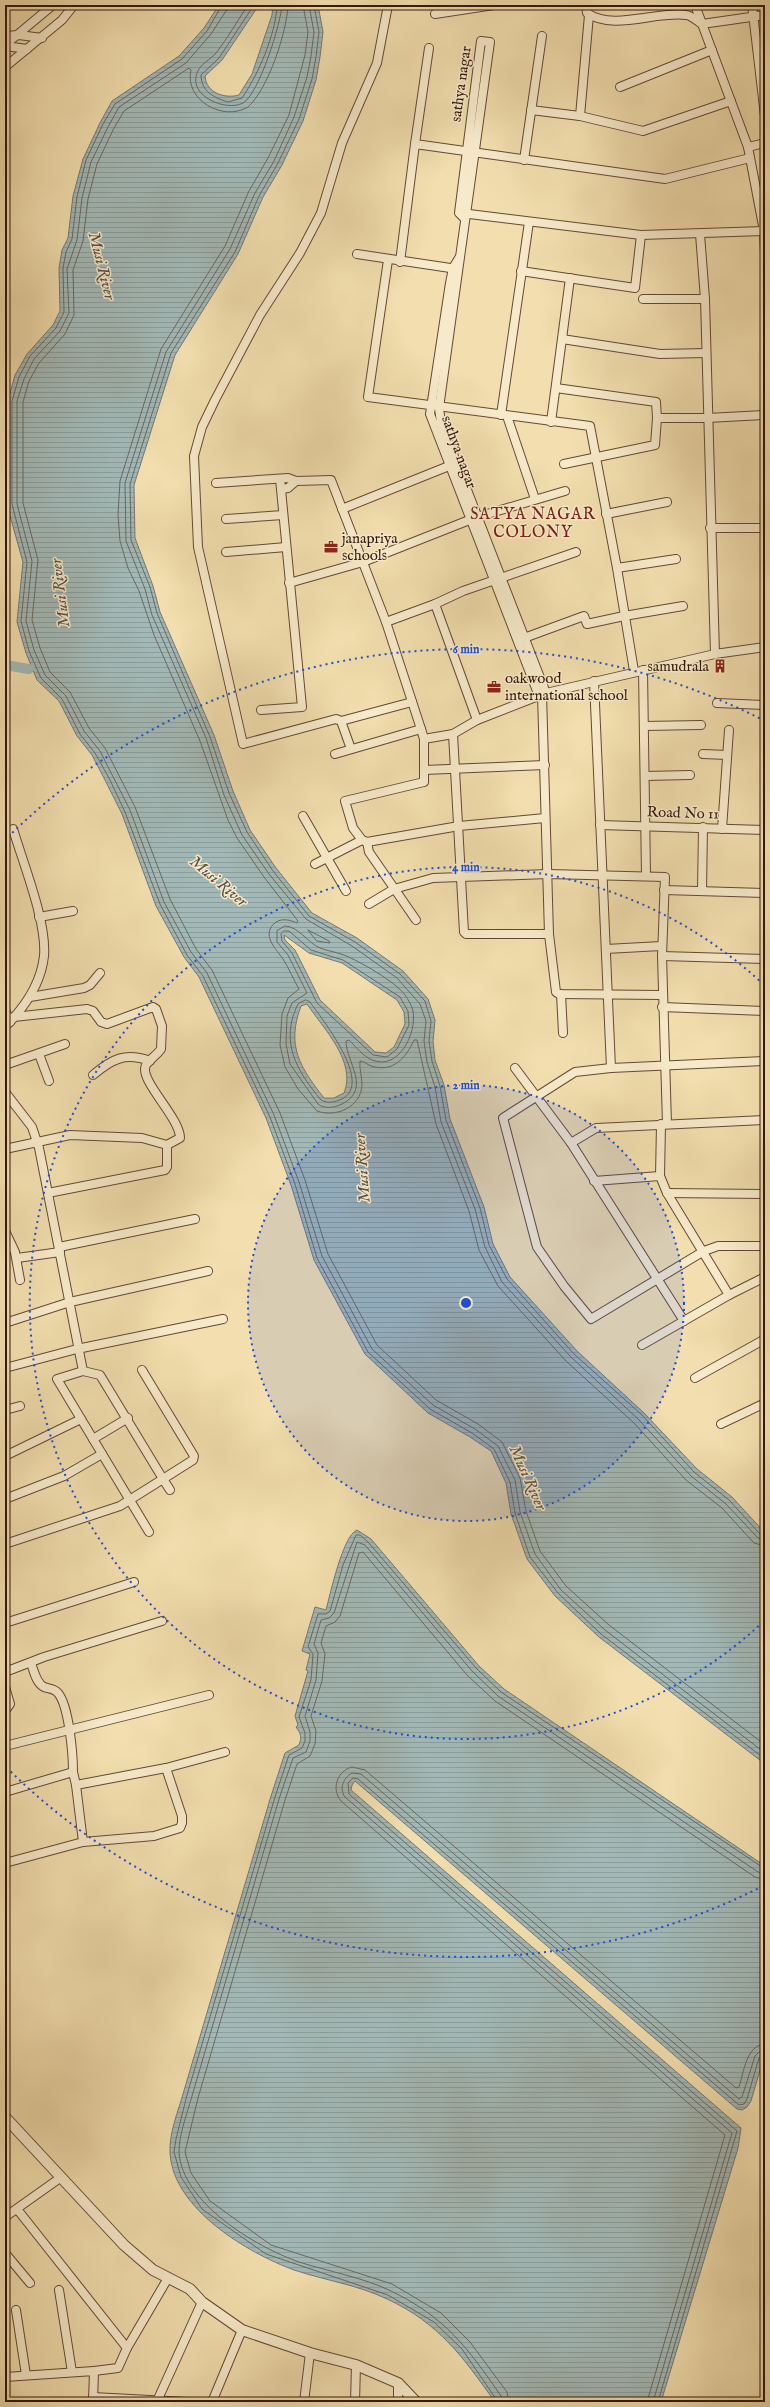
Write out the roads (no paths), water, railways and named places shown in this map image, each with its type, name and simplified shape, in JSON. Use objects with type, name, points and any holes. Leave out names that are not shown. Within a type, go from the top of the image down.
[{"type":"street","points":[[5,46],[53,5]]},
{"type":"street","points":[[5,67],[42,38],[62,20],[74,5]]},
{"type":"street","points":[[388,5],[377,62],[342,144],[321,213],[300,253],[260,315],[215,400],[202,426],[194,456],[198,547],[243,744],[336,719],[342,721],[412,702]]},
{"type":"street","points":[[435,14],[494,5]]},
{"type":"street","points":[[580,116],[589,15],[587,13],[586,5]]},
{"type":"street","points":[[696,5],[748,146],[764,230],[765,253]]},
{"type":"street","points":[[752,5],[765,116]]},
{"type":"street","points":[[589,15],[594,18],[624,20],[687,14],[702,24],[765,15]]},
{"type":"street","points":[[5,36],[19,34],[42,38]]},
{"type":"street","points":[[524,160],[542,36]]},
{"type":"street","name":"sathya nagar","points":[[470,152],[490,42],[481,41],[470,152],[464,215],[461,255],[456,269],[435,407],[430,414],[448,466],[474,518]]},
{"type":"street","points":[[5,46],[27,49]]},
{"type":"street","points":[[400,262],[429,48]]},
{"type":"street","points":[[620,87],[712,50]]},
{"type":"street","points":[[531,110],[580,116],[643,131],[731,101]]},
{"type":"street","points":[[748,146],[765,143]]},
{"type":"street","points":[[415,144],[665,179],[750,158]]},
{"type":"street","points":[[464,215],[641,235],[700,234],[764,230]]},
{"type":"street","points":[[529,222],[504,415],[535,499]]},
{"type":"street","points":[[700,234],[705,298],[710,528],[715,654]]},
{"type":"street","points":[[522,271],[635,288],[641,235]]},
{"type":"street","points":[[357,254],[400,262],[456,269]]},
{"type":"street","points":[[388,260],[368,397],[435,407],[590,426],[617,568],[634,671]]},
{"type":"street","points":[[551,422],[570,278]]},
{"type":"street","points":[[643,299],[705,298]]},
{"type":"street","points":[[562,340],[660,354],[706,353]]},
{"type":"street","points":[[556,388],[656,402],[658,418],[655,445],[564,464]]},
{"type":"street","name":"sathya nagar","points":[[435,407],[474,518],[542,694]]},
{"type":"street","points":[[658,418],[707,418],[765,415]]},
{"type":"street","points":[[342,509],[448,466]]},
{"type":"street","points":[[261,710],[302,706],[280,479]]},
{"type":"street","points":[[216,484],[280,479],[296,481],[331,480],[386,622],[424,739],[424,782],[345,800],[353,828],[364,841],[369,852],[416,920]]},
{"type":"street","points":[[281,489],[288,488],[296,481]]},
{"type":"street","points":[[289,583],[363,562],[474,518],[565,490]]},
{"type":"street","points":[[606,514],[667,502]]},
{"type":"street","points":[[226,519],[283,515]]},
{"type":"street","points":[[710,528],[765,528]]},
{"type":"street","points":[[226,552],[286,547]]},
{"type":"street","points":[[386,622],[497,579],[576,552]]},
{"type":"street","points":[[617,568],[676,559]]},
{"type":"street","name":"sathya nagar","points":[[497,579],[524,638],[542,694]]},
{"type":"street","points":[[434,604],[477,720]]},
{"type":"street","points":[[524,638],[584,616],[587,624],[683,606]]},
{"type":"street","points":[[424,739],[453,734],[477,720],[542,694],[634,671],[715,654],[765,647]]},
{"type":"street","points":[[643,670],[646,876]]},
{"type":"street","points":[[594,681],[611,1068]]},
{"type":"street","points":[[542,694],[549,934],[556,992],[561,994],[608,996],[662,995]]},
{"type":"street","points":[[717,703],[765,705]]},
{"type":"street","points":[[342,721],[352,749]]},
{"type":"street","points":[[644,726],[702,725]]},
{"type":"street","points":[[335,754],[421,729]]},
{"type":"street","points":[[722,829],[729,730]]},
{"type":"street","points":[[453,734],[459,826],[462,927],[466,934],[549,934]]},
{"type":"street","points":[[703,754],[728,755]]},
{"type":"street","points":[[424,770],[545,765]]},
{"type":"street","points":[[645,776],[690,775]]},
{"type":"street","points":[[303,816],[346,891]]},
{"type":"street","points":[[315,864],[364,841],[459,826],[545,818]]},
{"type":"street","name":"Road No 11","points":[[600,825],[765,830]]},
{"type":"street","points":[[702,890],[703,827]]},
{"type":"street","points":[[10,1022],[30,997],[44,957],[44,938],[39,917],[13,829]]},
{"type":"street","points":[[369,904],[394,889],[433,878],[548,874],[665,877],[662,946],[664,1124],[660,1176],[667,1193],[730,1295]]},
{"type":"street","points":[[664,890],[765,893]]},
{"type":"street","points":[[39,917],[73,911]]},
{"type":"street","points":[[606,948],[662,946]]},
{"type":"street","points":[[662,956],[765,959]]},
{"type":"street","points":[[30,997],[84,988],[90,985],[100,973]]},
{"type":"street","points":[[561,994],[563,1033]]},
{"type":"street","points":[[5,1149],[70,1135],[142,1138],[167,1145],[178,1141],[180,1133],[166,1106],[150,1085],[145,1070],[150,1061],[162,1049],[161,1017],[158,1011],[153,1007],[107,1024],[101,1022],[93,1011],[87,1009],[10,1022]]},
{"type":"street","points":[[662,1007],[765,1011]]},
{"type":"street","points":[[5,1010],[10,1022]]},
{"type":"street","points":[[5,1065],[65,1044]]},
{"type":"street","points":[[39,1054],[48,1081]]},
{"type":"street","points":[[93,1075],[120,1058],[129,1056],[150,1061]]},
{"type":"street","points":[[765,1061],[611,1068],[575,1072],[503,1118],[537,1247],[564,1286],[591,1319],[704,1251],[718,1246],[765,1246]]},
{"type":"street","points":[[515,1068],[571,1143],[684,1321]]},
{"type":"street","points":[[5,1092],[32,1127],[37,1142],[60,1250],[77,1349],[83,1372]]},
{"type":"street","points":[[571,1143],[596,1128],[765,1120]]},
{"type":"street","points":[[48,1193],[165,1170],[167,1167],[167,1145]]},
{"type":"street","points":[[594,1181],[660,1176]]},
{"type":"street","points":[[667,1193],[765,1194]]},
{"type":"street","points":[[17,1258],[60,1250],[195,1219]]},
{"type":"street","points":[[5,1231],[17,1258],[20,1280]]},
{"type":"street","points":[[5,1323],[70,1302],[208,1271]]},
{"type":"street","points":[[642,1345],[765,1277]]},
{"type":"street","points":[[5,1368],[77,1349],[223,1319]]},
{"type":"street","points":[[695,1378],[765,1339]]},
{"type":"street","points":[[5,1544],[100,1514],[130,1500],[193,1460],[194,1456],[142,1370]]},
{"type":"street","points":[[150,1532],[57,1379],[83,1372],[100,1375],[128,1418],[170,1490]]},
{"type":"street","points":[[720,1424],[765,1403]]},
{"type":"street","points":[[5,1410],[20,1406]]},
{"type":"street","points":[[93,1439],[128,1418]]},
{"type":"street","points":[[5,1456],[81,1419]]},
{"type":"street","points":[[5,1499],[64,1476],[102,1454]]},
{"type":"street","points":[[5,1623],[134,1582]]},
{"type":"street","points":[[5,1672],[162,1621]]},
{"type":"street","points":[[31,1663],[36,1679],[44,1687],[52,1688],[58,1693],[69,1728],[73,1772],[83,1842]]},
{"type":"street","points":[[5,1686],[10,1704],[5,1711]]},
{"type":"street","points":[[5,1746],[69,1728],[209,1695]]},
{"type":"street","points":[[76,1785],[166,1768],[225,1752]]},
{"type":"street","points":[[5,1863],[83,1842],[154,1836],[180,1828],[182,1816],[166,1768]]},
{"type":"street","points":[[5,1792],[73,1772]]},
{"type":"street","points":[[5,2117],[60,2178],[141,2260],[168,2278],[190,2289],[202,2302],[242,2330],[310,2353],[356,2364],[398,2383],[416,2402]]},
{"type":"street","points":[[5,2217],[60,2178]]},
{"type":"street","points":[[17,2209],[127,2348]]},
{"type":"street","points":[[5,2253],[30,2283]]},
{"type":"street","points":[[5,2377],[118,2368],[127,2348],[168,2278]]},
{"type":"street","points":[[58,2290],[72,2372]]},
{"type":"street","points":[[158,2399],[202,2302]]},
{"type":"street","points":[[16,2310],[26,2375]]},
{"type":"street","points":[[212,2402],[242,2330]]},
{"type":"street","points":[[304,2402],[310,2353]]},
{"type":"street","points":[[354,2402],[356,2364]]},
{"type":"street","points":[[94,2371],[93,2399],[158,2399],[187,2402]]},
{"type":"street","points":[[398,2383],[398,2402]]},
{"type":"water","name":"Musi River","points":[[219,5],[259,5],[222,60],[205,76],[206,82],[213,91],[228,96],[239,95],[252,74],[272,15],[273,5],[318,5],[323,32],[316,80],[303,121],[282,165],[263,197],[238,254],[175,355],[134,485],[135,538],[153,586],[160,612],[214,735],[233,791],[250,830],[276,868],[312,913],[357,938],[403,971],[428,999],[435,1020],[433,1041],[435,1060],[444,1085],[450,1119],[484,1207],[493,1244],[510,1277],[577,1351],[644,1413],[697,1469],[732,1497],[765,1533],[765,1764],[599,1637],[555,1596],[527,1559],[511,1514],[506,1483],[491,1451],[428,1413],[365,1354],[314,1260],[291,1185],[266,1118],[199,977],[184,957],[156,906],[122,814],[92,755],[77,736],[59,701],[37,680],[26,653],[17,622],[23,562],[7,505],[8,400],[15,375],[27,354],[53,325],[60,311],[59,268],[62,250],[68,238],[73,196],[83,159],[100,123],[112,101],[179,56],[204,28]],"holes":[[[284,935],[309,953],[342,963],[397,1000],[404,1012],[405,1024],[394,1047],[386,1053],[375,1052],[320,1000],[295,950],[285,940]],[[307,1004],[336,1046],[346,1069],[347,1081],[344,1093],[334,1098],[324,1098],[302,1066],[295,1045],[295,1033],[301,1006]]]},
{"type":"water","points":[[357,1530],[371,1539],[479,1666],[504,1689],[765,1866],[765,2053],[751,2101],[747,2107],[742,2110],[737,2109],[355,1781],[351,1790],[741,2128],[738,2148],[661,2402],[495,2402],[460,2356],[436,2330],[421,2319],[405,2308],[376,2294],[353,2286],[294,2270],[235,2240],[198,2210],[184,2193],[174,2173],[170,2145],[174,2123],[285,1753],[299,1745],[301,1738],[296,1727],[298,1725],[295,1716],[308,1671],[306,1670],[310,1654],[302,1651],[315,1607],[326,1610],[342,1554],[352,1534]]},
{"type":"waterway","points":[[5,665],[29,669]]},
{"type":"place","name":"janapriya schools","points":[[331,547]]},
{"type":"place","name":"samudrala","points":[[720,666]]},
{"type":"place","name":"oakwood international school","points":[[494,687]]},
{"type":"district","name":"SATYA NAGAR COLONY","points":[[533,524]]}]
